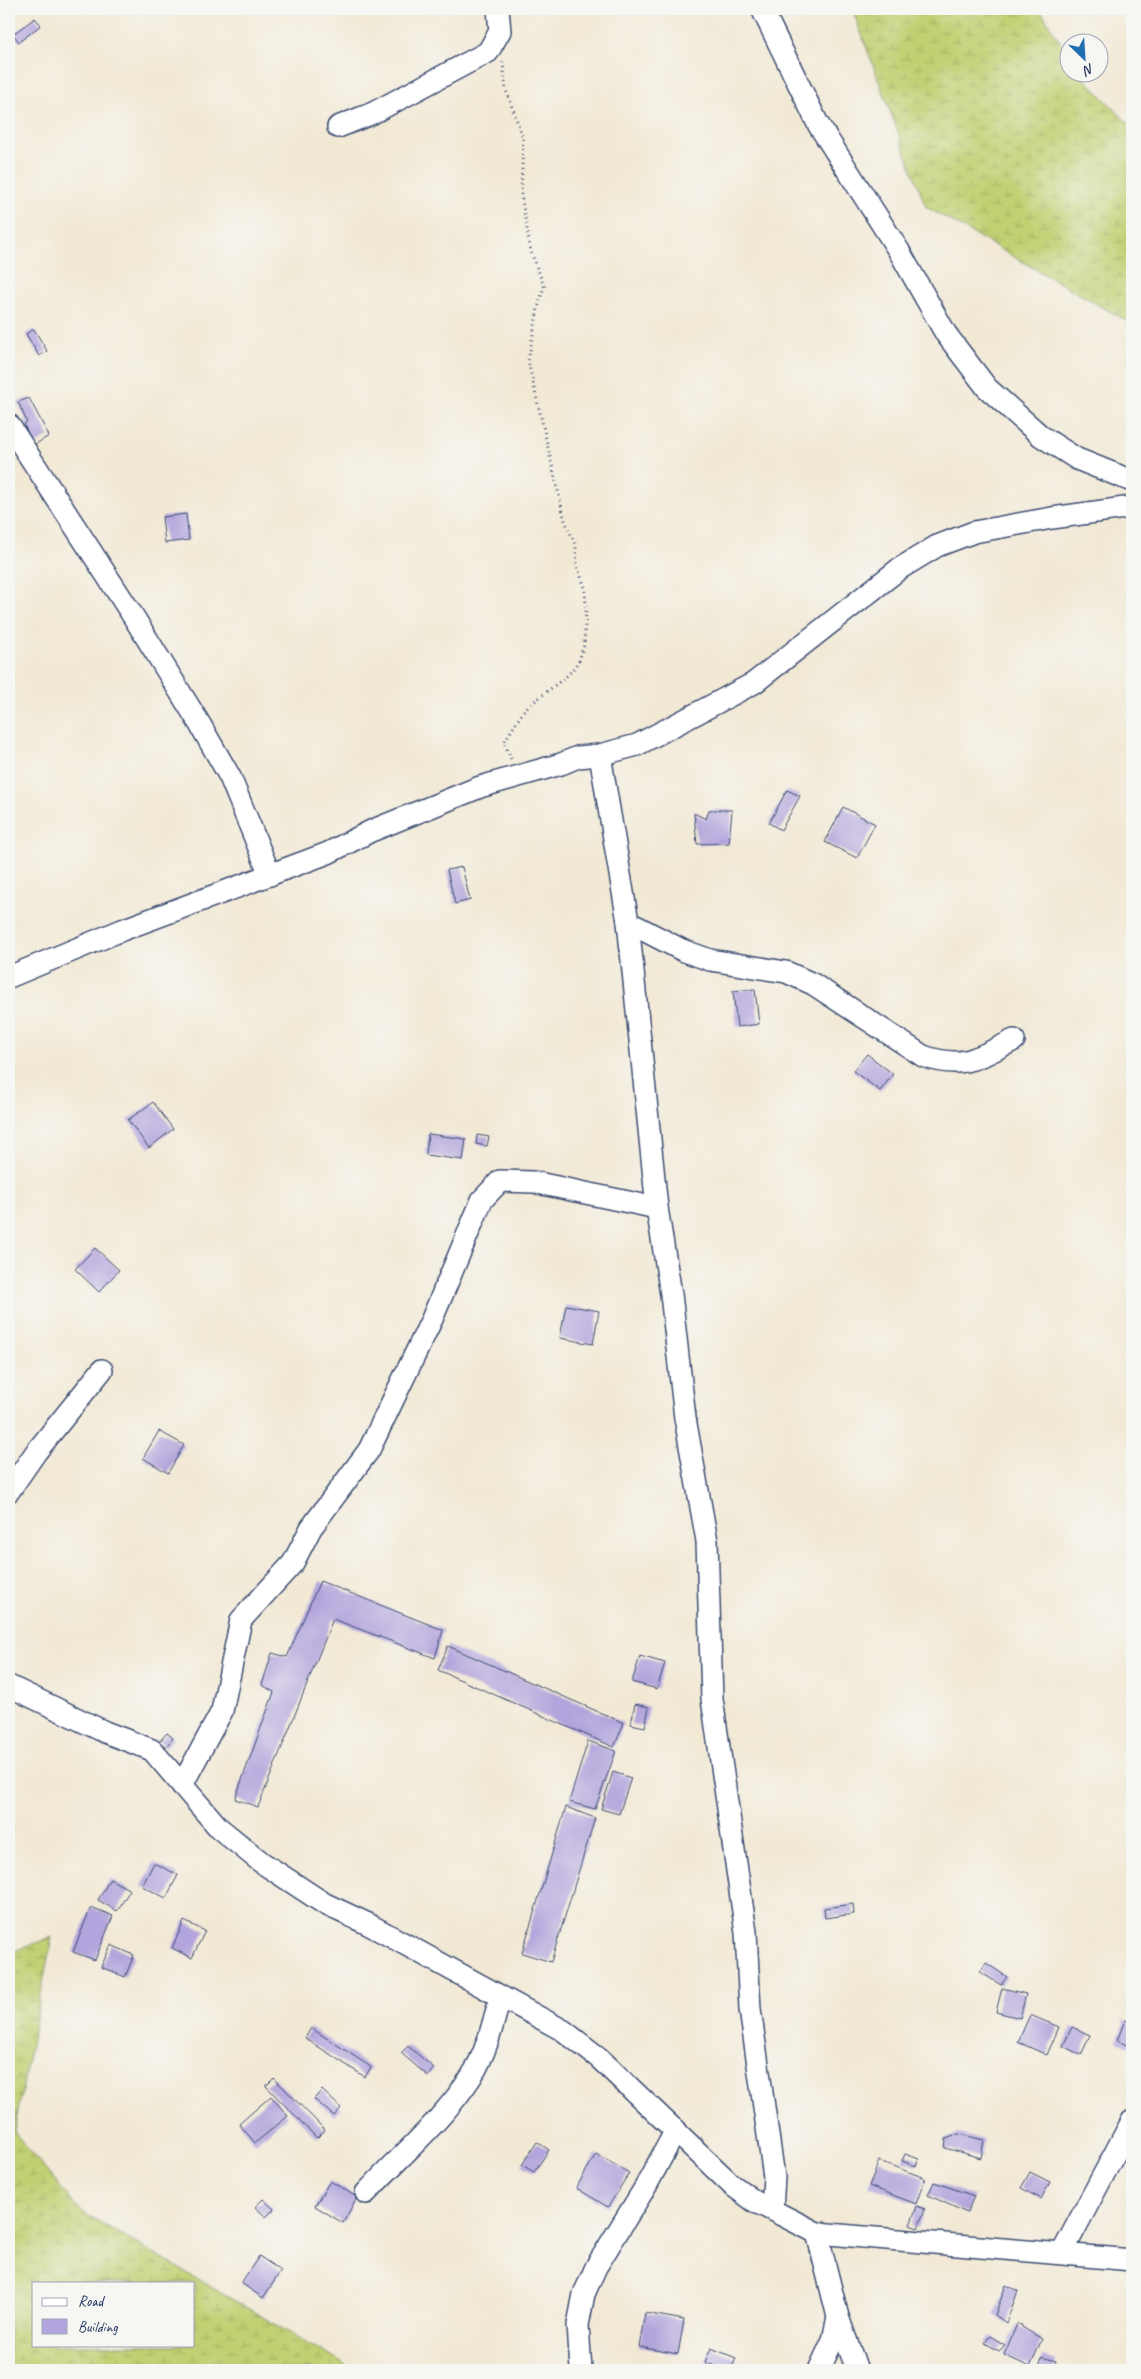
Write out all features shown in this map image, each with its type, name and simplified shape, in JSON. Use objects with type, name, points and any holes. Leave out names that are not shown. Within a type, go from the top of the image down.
[{"type":"street","points":[[338,126],[373,114],[488,52],[500,31],[498,9]]},
{"type":"street","points":[[762,9],[818,124],[899,251],[946,334],[987,388],[1041,436],[1078,459],[1125,479],[1101,510]]},
{"type":"street","points":[[9,425],[133,616],[207,737],[230,777],[270,876]]},
{"type":"street","points":[[9,977],[122,930],[328,853],[417,811],[480,786],[561,764],[578,756],[600,755],[637,745],[754,683],[899,569],[937,546],[974,532],[1101,510],[1132,507]]},
{"type":"street","points":[[600,755],[628,922],[657,1208],[671,1294],[685,1418],[707,1541],[712,1699],[746,1932],[750,2009],[774,2177],[772,2210]]},
{"type":"street","points":[[628,922],[682,950],[710,960],[751,965],[792,975],[814,984],[923,1056],[943,1063],[960,1063],[985,1054],[1014,1040]]},
{"type":"street","points":[[182,1784],[222,1711],[241,1620],[293,1563],[311,1528],[369,1450],[432,1318],[482,1200],[500,1181],[525,1182],[657,1208]]},
{"type":"street","points":[[9,1490],[36,1452],[102,1370]]},
{"type":"street","points":[[9,1686],[105,1732],[152,1750],[219,1828],[269,1867],[325,1904],[368,1924],[500,1998],[521,2006],[564,2031],[599,2058],[732,2185],[772,2210],[817,2232],[1132,2260]]},
{"type":"street","points":[[366,2193],[451,2106],[472,2075],[490,2032],[500,1998]]},
{"type":"street","points":[[1062,2253],[1132,2121]]},
{"type":"street","points":[[581,2370],[578,2325],[584,2294],[596,2267],[646,2186],[676,2130]]},
{"type":"street","points":[[817,2232],[838,2317],[857,2370]]},
{"type":"street","points":[[819,2370],[833,2340],[838,2317]]},
{"type":"path","points":[[500,31],[506,90],[523,138],[521,195],[531,252],[544,286],[528,361],[566,521],[576,546],[577,566],[585,587],[586,608],[584,645],[579,661],[568,675],[525,709],[504,742],[519,775]]},
{"type":"green space","points":[[852,9],[1040,9],[1058,39],[1058,82],[1088,82],[1132,127],[1132,324],[926,207]]},
{"type":"green space","points":[[52,1937],[14,2132],[80,2211],[354,2370],[9,2370],[9,1953]]},
{"type":"building","points":[[35,18],[41,25],[19,42],[13,34]]},
{"type":"building","points":[[34,329],[47,351],[39,356],[26,334]]},
{"type":"building","points":[[29,398],[49,436],[34,445],[24,425],[27,422],[18,402]]},
{"type":"building","points":[[186,514],[189,540],[165,543],[162,517]]},
{"type":"building","points":[[787,790],[800,796],[781,830],[769,823]]},
{"type":"building","points":[[843,807],[875,824],[857,858],[825,842]]},
{"type":"building","points":[[709,810],[732,810],[729,843],[697,844],[694,813],[706,819]]},
{"type":"building","points":[[462,867],[470,900],[455,904],[447,870]]},
{"type":"building","points":[[755,989],[759,1024],[737,1027],[733,991]]},
{"type":"building","points":[[867,1054],[893,1074],[880,1091],[853,1071]]},
{"type":"building","points":[[153,1102],[173,1129],[149,1148],[128,1120]]},
{"type":"building","points":[[428,1134],[466,1139],[463,1160],[426,1155]]},
{"type":"building","points":[[477,1135],[489,1137],[487,1146],[476,1144]]},
{"type":"building","points":[[95,1248],[119,1270],[99,1292],[75,1269]]},
{"type":"building","points":[[566,1305],[599,1311],[593,1344],[560,1338]]},
{"type":"building","points":[[159,1431],[184,1445],[168,1473],[143,1458]]},
{"type":"building","points":[[320,1581],[443,1630],[435,1658],[333,1619],[258,1807],[235,1799],[274,1692],[262,1685],[272,1653],[287,1657]]},
{"type":"building","points":[[448,1646],[624,1723],[614,1747],[438,1670]]},
{"type":"building","points":[[640,1656],[665,1663],[657,1689],[632,1682]]},
{"type":"building","points":[[635,1704],[649,1707],[645,1727],[631,1724]]},
{"type":"building","points":[[167,1733],[173,1738],[166,1747],[159,1742]]},
{"type":"building","points":[[588,1741],[616,1751],[595,1809],[569,1802]]},
{"type":"building","points":[[613,1772],[631,1778],[619,1814],[601,1809]]},
{"type":"building","points":[[566,1807],[595,1818],[551,1962],[522,1953]]},
{"type":"building","points":[[154,1863],[178,1875],[166,1898],[142,1886]]},
{"type":"building","points":[[110,1879],[130,1890],[117,1911],[98,1900]]},
{"type":"building","points":[[853,1904],[854,1914],[825,1918],[824,1908]]},
{"type":"building","points":[[91,1907],[113,1916],[95,1960],[73,1952]]},
{"type":"building","points":[[184,1921],[205,1931],[192,1958],[172,1948]]},
{"type":"building","points":[[111,1945],[134,1955],[125,1977],[101,1967]]},
{"type":"building","points":[[986,1963],[1007,1977],[1001,1985],[980,1972]]},
{"type":"building","points":[[1002,1988],[1026,1994],[1020,2018],[996,2012]]},
{"type":"building","points":[[1030,2015],[1059,2027],[1047,2055],[1018,2042]]},
{"type":"building","points":[[1125,2020],[1132,2023],[1132,2047],[1117,2041]]},
{"type":"building","points":[[1072,2027],[1090,2035],[1081,2055],[1063,2046]]},
{"type":"building","points":[[311,2028],[371,2067],[365,2077],[305,2038]]},
{"type":"building","points":[[408,2046],[434,2068],[428,2076],[401,2053]]},
{"type":"building","points":[[274,2078],[325,2130],[317,2138],[266,2086]]},
{"type":"building","points":[[322,2090],[341,2108],[334,2116],[314,2099]]},
{"type":"building","points":[[271,2096],[288,2116],[255,2143],[239,2124]]},
{"type":"building","points":[[959,2134],[984,2140],[981,2158],[945,2148],[946,2139]]},
{"type":"building","points":[[537,2142],[549,2150],[534,2172],[522,2165]]},
{"type":"building","points":[[596,2154],[629,2173],[608,2207],[576,2188]]},
{"type":"building","points":[[905,2154],[919,2159],[916,2166],[902,2161]]},
{"type":"building","points":[[879,2161],[925,2178],[916,2204],[869,2186]]},
{"type":"building","points":[[1030,2172],[1050,2182],[1041,2199],[1021,2188]]},
{"type":"building","points":[[330,2181],[357,2197],[343,2223],[315,2206]]},
{"type":"building","points":[[934,2182],[974,2196],[967,2213],[928,2195]]},
{"type":"building","points":[[263,2199],[274,2209],[266,2217],[255,2207]]},
{"type":"building","points":[[917,2206],[925,2209],[918,2228],[910,2225]]},
{"type":"building","points":[[259,2256],[281,2271],[263,2298],[241,2283]]},
{"type":"building","points":[[1006,2285],[1018,2291],[1006,2323],[995,2315]]},
{"type":"building","points":[[645,2313],[684,2320],[678,2354],[639,2347]]},
{"type":"building","points":[[1017,2324],[1042,2339],[1030,2367],[1004,2355]]},
{"type":"building","points":[[990,2336],[1005,2345],[999,2351],[985,2343]]},
{"type":"building","points":[[711,2348],[736,2358],[731,2370],[724,2370],[705,2362]]},
{"type":"building","points":[[1042,2357],[1056,2361],[1053,2370],[1038,2370]]}]
